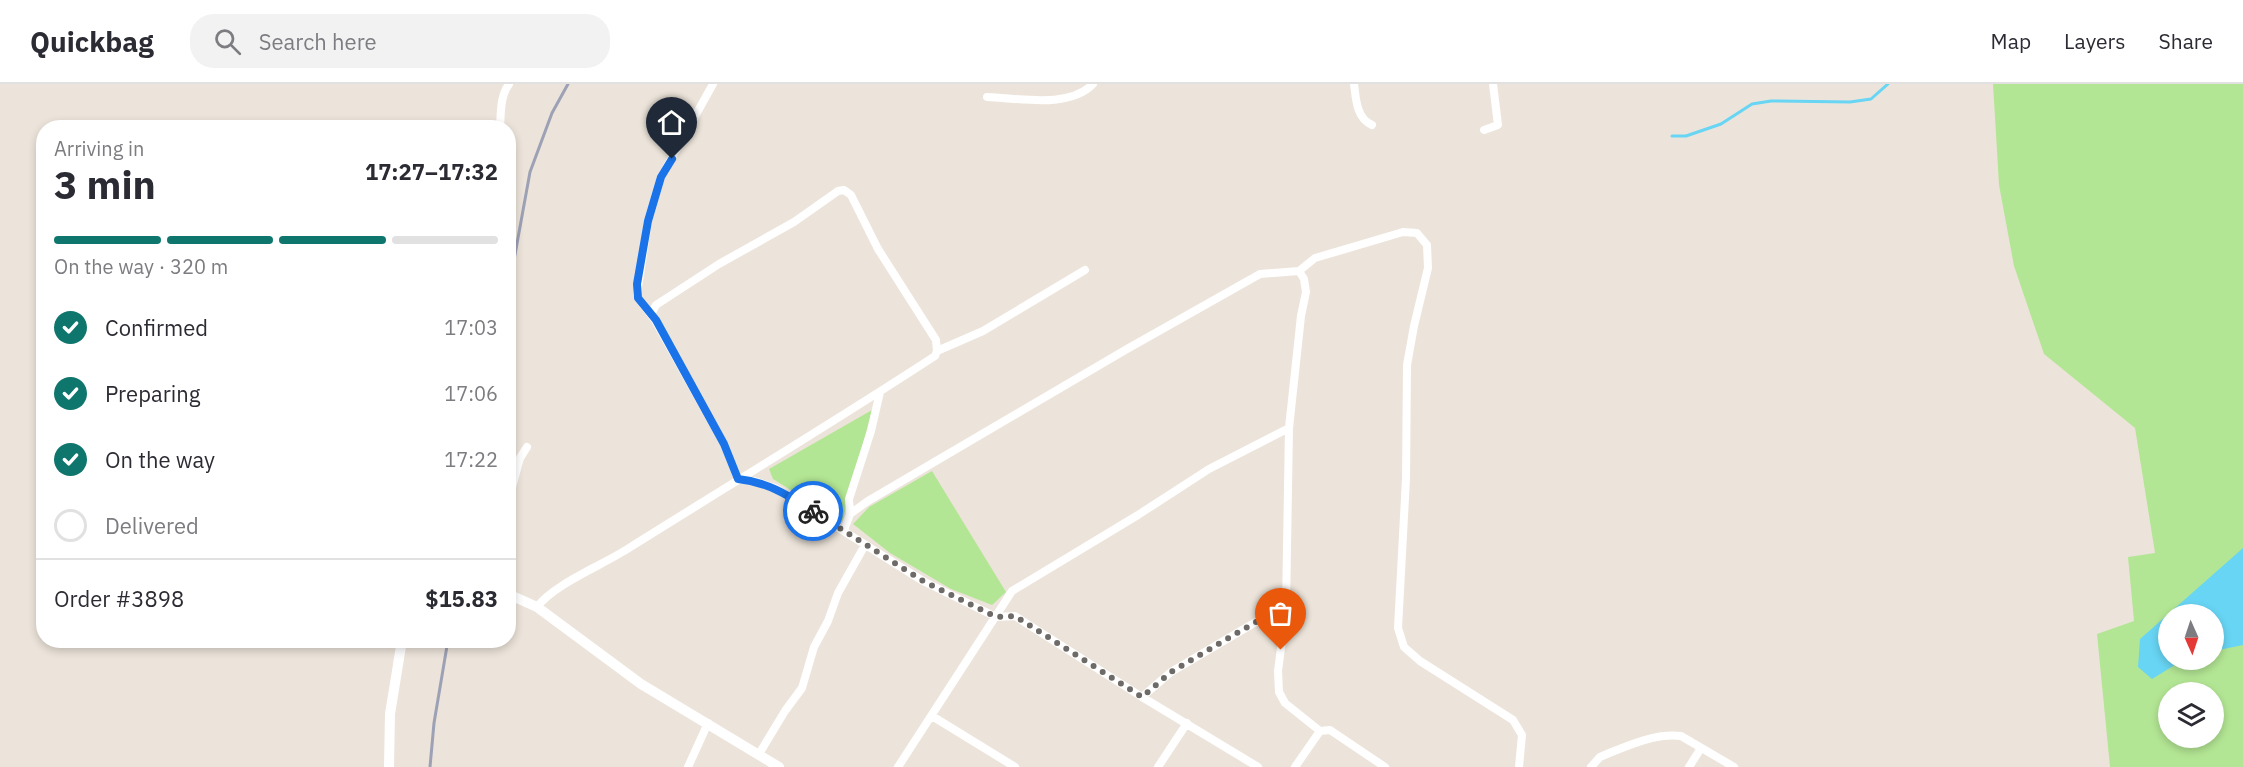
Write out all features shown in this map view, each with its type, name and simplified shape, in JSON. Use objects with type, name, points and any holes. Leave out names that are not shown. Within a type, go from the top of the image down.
[{"type":"street","points":[[500,120],[505,89],[509,84]]},
{"type":"street","points":[[713,84],[661,177],[654,199],[637,284],[638,298],[651,314],[724,444],[738,479]]},
{"type":"street","points":[[987,98],[1065,100],[1084,93],[1093,84]]},
{"type":"street","points":[[1354,84],[1361,116],[1372,124]]},
{"type":"street","points":[[1484,130],[1498,125],[1493,84]]},
{"type":"street","points":[[651,314],[656,305],[719,264],[794,222],[838,191],[844,190],[851,195],[878,249],[936,340],[938,351]]},
{"type":"street","points":[[850,514],[868,501],[1127,349],[1260,274],[1299,271],[1315,258],[1403,232],[1417,233],[1427,246],[1428,268],[1407,365],[1406,479],[1398,628],[1404,647],[1420,662],[1513,720],[1522,735],[1519,767]]},
{"type":"street","points":[[537,608],[554,591],[611,560],[880,392],[935,356],[938,351],[984,331],[1085,270]]},
{"type":"street","points":[[1299,271],[1304,279],[1306,292],[1301,316],[1289,428],[1286,609],[1278,671],[1279,692],[1285,703],[1320,731],[1330,730],[1385,767]]},
{"type":"street","points":[[844,530],[850,514],[849,499],[871,431],[880,392]]},
{"type":"street","points":[[898,767],[1012,591],[1209,469],[1289,428]]},
{"type":"street","points":[[516,473],[520,458],[527,447]]},
{"type":"street","points":[[738,479],[754,481],[775,488],[923,581],[996,617],[1015,616],[1258,767]]},
{"type":"street","points":[[759,754],[802,688],[814,647],[828,621],[838,593],[865,545]]},
{"type":"street","points":[[516,598],[537,608],[641,684],[779,767]]},
{"type":"street","points":[[1142,697],[1171,672],[1266,616],[1286,609]]},
{"type":"street","points":[[389,767],[390,714],[401,648]]},
{"type":"street","points":[[932,716],[1015,767]]},
{"type":"street","points":[[688,767],[708,723]]},
{"type":"street","points":[[1158,767],[1187,723]]},
{"type":"street","points":[[1295,767],[1320,731]]},
{"type":"street","points":[[1591,767],[1600,757],[1660,736],[1681,736],[1734,767]]},
{"type":"street","points":[[1689,767],[1701,748]]},
{"type":"green space","points":[[1993,84],[2243,84],[2243,767],[2110,767],[2097,634],[2134,621],[2128,557],[2155,553],[2135,428],[2044,354],[2014,266],[1999,185]]},
{"type":"green space","points":[[872,410],[842,522],[773,479],[769,469]]},
{"type":"green space","points":[[932,471],[1006,592],[992,605],[951,589],[890,553],[853,524],[869,507]]},
{"type":"water","points":[[2243,548],[2243,645],[2224,649],[2224,604],[2180,604]]},
{"type":"water","points":[[2158,623],[2158,670],[2167,670],[2152,679],[2138,667],[2140,639]]},
{"type":"waterway","points":[[1672,136],[1686,136],[1721,124],[1752,104],[1771,101],[1850,102],[1871,99],[1888,84]]},
{"type":"railway","points":[[516,249],[530,172],[552,113],[568,84]]},
{"type":"railway","points":[[430,767],[434,723],[447,648]]},
{"type":"way so far","points":[[813,511],[923,581],[996,617],[1015,616],[1142,697],[1171,672],[1266,616],[1286,609],[1281,650]]},
{"type":"route","points":[[672,159],[661,177],[648,221],[637,284],[638,298],[656,320],[724,444],[738,479],[754,481],[775,488],[813,511]]}]
